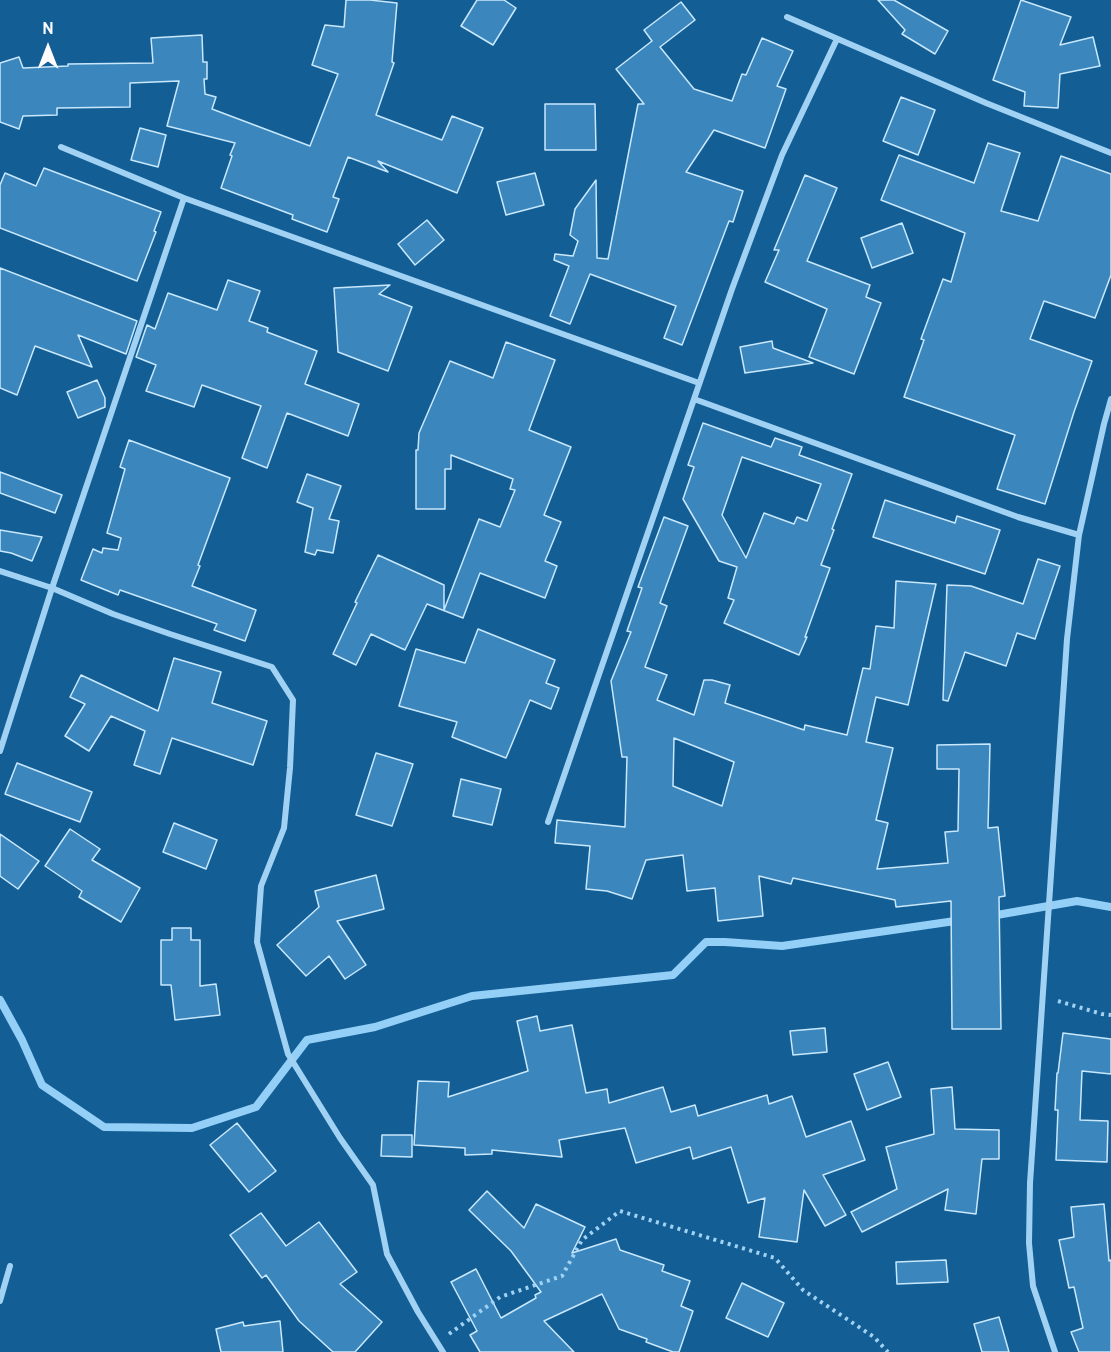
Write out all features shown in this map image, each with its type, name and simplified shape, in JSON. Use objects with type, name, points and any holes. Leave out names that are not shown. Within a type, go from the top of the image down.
[{"type":"street","points":[[787,17],[986,103],[1111,153]]},
{"type":"street","points":[[548,822],[732,289],[782,156],[837,39]]},
{"type":"street","points":[[61,147],[184,198],[699,383]]},
{"type":"street","points":[[0,751],[52,588],[184,198]]},
{"type":"street","points":[[694,399],[1008,514],[1079,535]]},
{"type":"street","points":[[1055,1352],[1033,1286],[1029,1243],[1030,1183],[1067,639],[1079,535],[1111,399]]},
{"type":"street","points":[[0,571],[52,588],[113,614],[272,667],[293,700],[284,828],[261,886],[257,942],[288,1054],[340,1138],[373,1185],[387,1254],[418,1312],[443,1352]]},
{"type":"street","points":[[0,1301],[10,1266]]},
{"type":"path","points":[[1043,997],[1111,1015]]},
{"type":"path","points":[[437,1343],[500,1297],[562,1276],[582,1240],[620,1211],[775,1257],[803,1290],[874,1337],[888,1352]]},
{"type":"building","points":[[346,0],[397,3],[392,62],[394,63],[376,115],[442,140],[452,116],[483,128],[457,193],[378,161],[388,172],[348,157],[333,197],[339,199],[327,232],[292,219],[293,215],[221,188],[235,143],[167,126],[179,81],[130,83],[130,107],[57,108],[57,115],[23,116],[19,129],[0,122],[0,63],[19,57],[23,68],[68,66],[68,64],[153,63],[151,38],[202,35],[203,62],[207,62],[207,79],[204,79],[205,94],[216,97],[212,109],[310,146],[338,74],[312,65],[325,25],[344,27]]},
{"type":"building","points":[[477,0],[504,0],[516,8],[493,45],[461,26]]},
{"type":"building","points":[[878,0],[894,0],[948,31],[935,54],[902,34],[905,30]]},
{"type":"building","points":[[1021,0],[1071,17],[1060,45],[1093,37],[1100,66],[1060,74],[1058,108],[1024,106],[1025,92],[993,80]]},
{"type":"building","points":[[681,2],[695,20],[660,47],[694,89],[732,101],[742,74],[746,75],[762,38],[793,51],[777,86],[786,89],[765,148],[714,130],[686,172],[743,191],[733,222],[729,221],[682,345],[664,338],[676,306],[590,274],[570,324],[550,316],[569,266],[554,260],[555,254],[573,256],[578,241],[570,235],[575,209],[596,180],[597,258],[608,259],[638,104],[644,104],[616,69],[652,41],[644,30]]},
{"type":"building","points":[[901,97],[935,110],[918,155],[883,141]]},
{"type":"building","points":[[545,104],[595,104],[596,150],[545,150]]},
{"type":"building","points":[[140,128],[166,135],[158,167],[131,160]]},
{"type":"building","points":[[988,143],[1020,153],[1001,211],[1038,221],[1061,156],[1111,174],[1111,275],[1095,318],[1044,301],[1030,339],[1092,361],[1045,504],[997,489],[1015,435],[904,397],[924,340],[921,339],[943,279],[951,282],[965,233],[881,200],[899,155],[974,183]]},
{"type":"building","points":[[44,168],[161,212],[154,231],[156,232],[137,281],[0,228],[0,185],[5,173],[36,186]]},
{"type":"building","points":[[535,173],[544,205],[506,215],[497,182]]},
{"type":"building","points":[[805,175],[837,188],[807,261],[870,285],[866,297],[881,303],[854,374],[809,357],[827,309],[765,282],[779,250],[774,250]]},
{"type":"building","points":[[427,220],[444,240],[415,265],[398,244]]},
{"type":"building","points":[[902,223],[913,253],[872,268],[861,238]]},
{"type":"building","points":[[0,268],[137,321],[126,354],[78,335],[92,367],[35,346],[17,395],[0,388]]},
{"type":"building","points":[[228,280],[260,291],[249,321],[268,328],[267,332],[317,351],[305,384],[359,404],[348,436],[287,413],[267,468],[242,458],[261,406],[202,385],[194,407],[146,391],[156,365],[136,357],[147,325],[155,329],[168,293],[217,310]]},
{"type":"building","points":[[390,285],[379,294],[412,307],[388,371],[338,352],[334,288]]},
{"type":"building","points":[[772,341],[773,348],[813,363],[745,373],[740,347]]},
{"type":"building","points":[[506,342],[555,360],[529,430],[571,447],[544,515],[561,522],[545,561],[557,566],[545,598],[480,573],[463,618],[427,604],[405,650],[371,634],[356,665],[333,654],[378,555],[444,585],[444,610],[479,519],[500,527],[515,490],[510,489],[513,479],[451,455],[451,469],[445,469],[445,509],[416,509],[416,450],[418,450],[419,433],[450,361],[493,378]]},
{"type":"building","points":[[97,380],[105,398],[105,407],[78,418],[67,392]]},
{"type":"building","points":[[703,423],[771,447],[775,438],[802,447],[799,455],[852,474],[821,565],[830,568],[799,655],[724,623],[734,600],[728,598],[737,567],[719,561],[683,499],[694,467],[688,465]],"holes":[[[742,457],[821,484],[807,521],[797,517],[794,524],[764,513],[746,558],[722,515]]]},
{"type":"building","points":[[129,440],[230,478],[192,586],[256,610],[245,641],[214,630],[217,624],[120,590],[118,595],[81,580],[93,549],[102,553],[103,548],[118,550],[121,538],[107,533],[125,469],[120,467]]},
{"type":"building","points":[[0,472],[62,495],[55,513],[0,493]]},
{"type":"building","points":[[307,474],[341,486],[329,519],[339,521],[333,553],[317,550],[315,555],[305,552],[313,508],[297,502]]},
{"type":"building","points":[[885,500],[955,523],[957,516],[1000,530],[985,574],[873,537]]},
{"type":"building","points":[[664,517],[688,526],[660,603],[667,606],[645,667],[667,675],[657,700],[694,715],[704,680],[712,680],[730,685],[725,703],[804,730],[805,725],[847,735],[863,668],[870,669],[876,626],[894,628],[896,581],[936,584],[908,705],[876,697],[866,742],[893,748],[876,820],[888,823],[877,869],[948,863],[945,832],[958,831],[959,769],[937,769],[937,745],[990,744],[988,828],[998,827],[1005,896],[999,897],[1001,1029],[952,1029],[951,901],[896,907],[895,900],[793,878],[791,884],[759,876],[763,916],[718,921],[715,888],[687,891],[683,855],[646,860],[632,899],[607,891],[586,889],[590,846],[555,843],[557,820],[625,827],[627,757],[622,757],[611,681],[631,632],[627,631],[642,588],[638,587]],"holes":[[[674,738],[734,762],[722,806],[673,786]]]},
{"type":"building","points":[[0,530],[42,537],[32,561],[0,551]]},
{"type":"building","points":[[1038,559],[1060,566],[1035,639],[1017,633],[1006,666],[965,652],[948,701],[943,700],[947,585],[971,586],[1023,604]]},
{"type":"building","points":[[478,629],[555,660],[546,683],[559,688],[551,709],[530,700],[506,758],[452,737],[457,722],[399,706],[416,649],[465,663]]},
{"type":"building","points":[[174,658],[221,672],[212,703],[267,721],[253,765],[172,738],[160,774],[134,765],[145,731],[111,716],[89,751],[65,736],[85,704],[70,697],[81,675],[158,711]]},
{"type":"building","points":[[376,753],[413,764],[392,826],[356,815]]},
{"type":"building","points":[[17,763],[92,792],[80,822],[5,794]]},
{"type":"building","points":[[461,779],[501,789],[492,825],[453,816]]},
{"type":"building","points":[[174,823],[217,840],[206,869],[163,852]]},
{"type":"building","points":[[70,829],[100,849],[92,860],[140,888],[121,922],[79,897],[82,891],[45,866]]},
{"type":"building","points":[[0,834],[39,861],[18,889],[0,876]]},
{"type":"building","points":[[376,875],[384,909],[337,921],[366,965],[345,979],[329,956],[306,976],[277,945],[319,907],[315,891]]},
{"type":"building","points":[[172,928],[191,928],[191,940],[200,940],[200,986],[216,984],[220,1015],[175,1020],[171,985],[161,985],[161,940],[172,940]]},
{"type":"building","points":[[537,1016],[540,1031],[572,1025],[586,1093],[607,1089],[609,1103],[663,1087],[671,1112],[695,1105],[698,1116],[767,1095],[769,1104],[792,1096],[806,1137],[851,1121],[865,1160],[823,1175],[846,1215],[825,1226],[804,1190],[797,1242],[759,1237],[765,1198],[748,1203],[731,1147],[693,1159],[690,1147],[636,1163],[625,1128],[559,1140],[562,1157],[492,1150],[492,1154],[465,1155],[465,1148],[414,1145],[418,1081],[449,1082],[448,1097],[528,1071],[517,1021]]},
{"type":"building","points":[[825,1028],[827,1052],[793,1055],[790,1031]]},
{"type":"building","points":[[1063,1033],[1111,1039],[1111,1074],[1082,1071],[1080,1120],[1108,1121],[1107,1162],[1056,1160],[1057,1073]]},
{"type":"building","points":[[888,1062],[901,1097],[867,1110],[854,1074]]},
{"type":"building","points":[[952,1087],[955,1129],[999,1130],[999,1159],[982,1159],[976,1214],[945,1210],[948,1189],[862,1232],[851,1212],[897,1189],[886,1147],[934,1134],[931,1089]]},
{"type":"building","points":[[237,1123],[276,1171],[249,1192],[210,1145]]},
{"type":"building","points":[[382,1135],[412,1135],[412,1157],[381,1156]]},
{"type":"building","points":[[487,1191],[524,1228],[536,1204],[585,1227],[572,1253],[616,1239],[620,1250],[664,1265],[662,1271],[690,1281],[681,1306],[693,1311],[679,1352],[646,1342],[647,1339],[619,1329],[602,1294],[544,1321],[574,1352],[480,1352],[470,1335],[477,1331],[451,1282],[476,1269],[501,1318],[536,1298],[535,1295],[541,1292],[511,1251],[469,1210]]},
{"type":"building","points":[[1104,1204],[1109,1261],[1111,1260],[1111,1352],[1079,1352],[1071,1332],[1083,1328],[1074,1287],[1069,1288],[1059,1240],[1074,1237],[1071,1207]]},
{"type":"building","points":[[261,1213],[286,1246],[319,1222],[357,1272],[340,1284],[382,1322],[355,1352],[333,1352],[299,1321],[266,1275],[262,1278],[230,1235]]},
{"type":"building","points":[[946,1260],[948,1282],[897,1284],[896,1262]]},
{"type":"building","points":[[742,1283],[784,1303],[768,1337],[726,1318]]},
{"type":"building","points":[[999,1317],[1009,1352],[982,1352],[974,1324]]},
{"type":"building","points":[[280,1321],[283,1352],[221,1352],[216,1329],[243,1322],[244,1326]]},
{"type":"waterway","points":[[991,916],[1077,901],[1111,907]]},
{"type":"waterway","points":[[0,1000],[22,1040],[42,1085],[104,1127],[192,1128],[256,1107],[307,1040],[375,1027],[472,996],[673,975],[706,942],[782,946],[962,920]]}]
